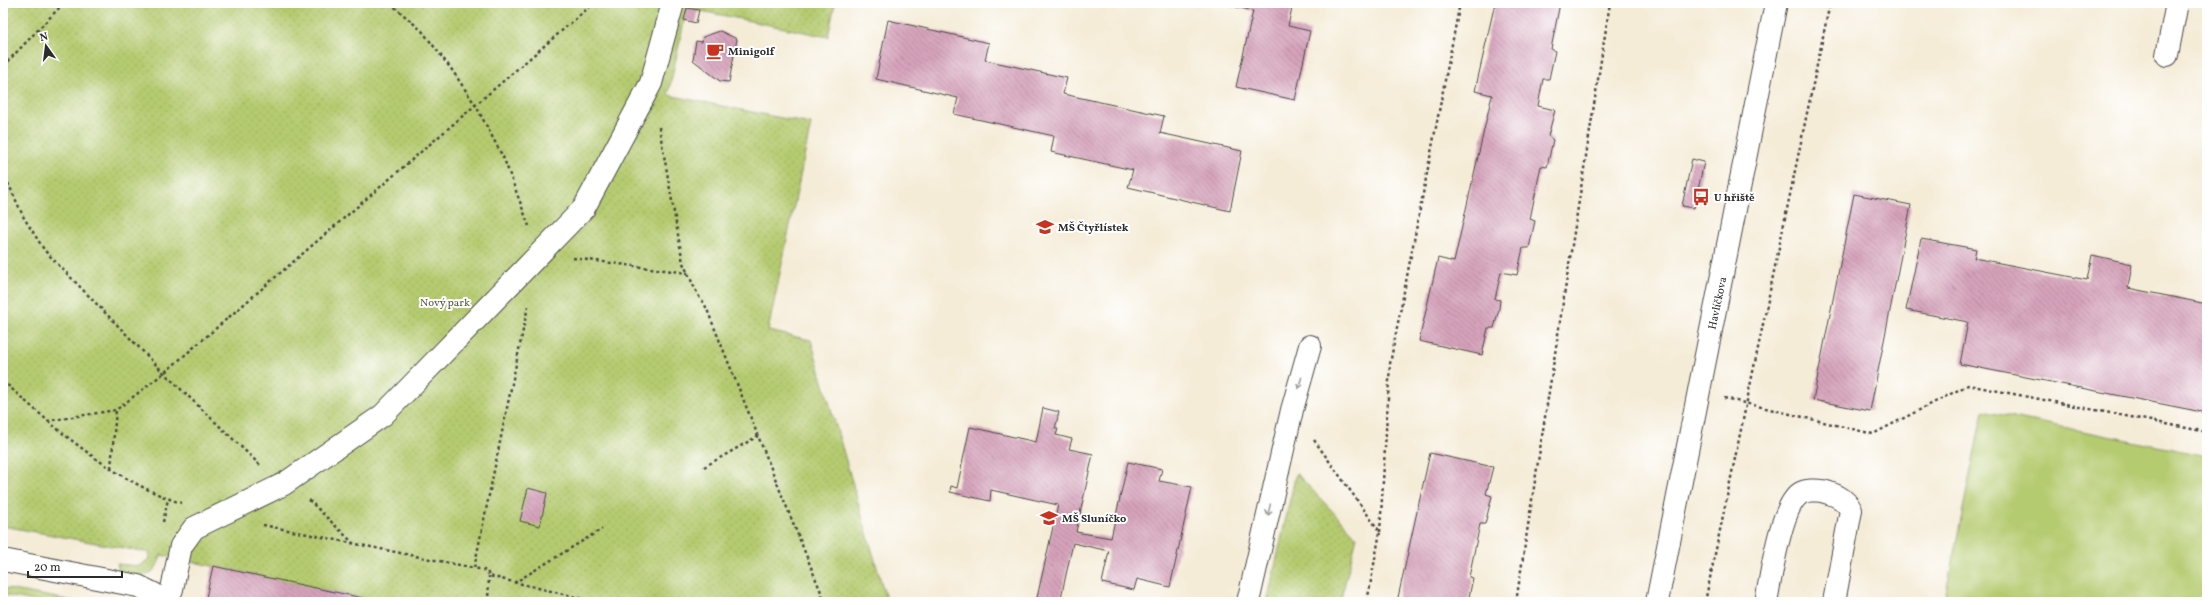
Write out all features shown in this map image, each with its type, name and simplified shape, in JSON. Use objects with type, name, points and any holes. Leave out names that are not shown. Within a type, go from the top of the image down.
[{"type":"street","points":[[3,560],[163,598],[172,589],[181,546],[194,528],[284,484],[383,415],[584,208],[651,83],[673,3]]},
{"type":"street","name":"Havlíčkova","points":[[1657,602],[1776,3]]},
{"type":"street","points":[[2167,55],[2177,3]]},
{"type":"street","points":[[1248,602],[1292,410],[1310,346]]},
{"type":"street","points":[[1766,602],[1783,519],[1792,502],[1801,493],[1816,490],[1833,494],[1847,502],[1851,510],[1834,602]]},
{"type":"path","points":[[3,73],[9,60],[60,6],[66,3]]},
{"type":"path","points":[[390,3],[422,32],[452,70],[476,106],[504,159],[539,254],[688,273]]},
{"type":"path","points":[[47,421],[116,410],[164,373],[594,3]]},
{"type":"path","points":[[1368,602],[1380,532],[1390,364],[1460,3]]},
{"type":"path","points":[[1516,602],[1610,3]]},
{"type":"path","points":[[1705,602],[1830,3]]},
{"type":"path","points":[[651,83],[683,263],[698,295],[706,307],[825,602]]},
{"type":"path","points":[[3,172],[24,218],[45,251],[164,373],[275,479],[297,489],[354,544]]},
{"type":"path","points":[[474,568],[529,303]]},
{"type":"path","points":[[3,381],[47,421],[111,468],[160,496],[219,517],[487,571],[489,576],[488,602]]},
{"type":"path","points":[[1698,392],[1873,434],[1968,385],[2207,432]]},
{"type":"path","points":[[111,468],[116,410]]},
{"type":"path","points":[[1292,410],[1380,532]]},
{"type":"path","points":[[704,467],[758,436]]},
{"type":"path","points":[[514,583],[602,529]]},
{"type":"path","points":[[489,576],[596,602]]},
{"type":"green space","name":"Nový park","points":[[3,3],[835,3],[828,37],[687,8],[668,95],[811,124],[768,331],[811,340],[887,602],[380,602],[161,555],[155,569],[146,575],[135,576],[120,574],[117,564],[139,566],[148,560],[150,553],[3,526]]},
{"type":"green space","points":[[1983,411],[2207,456],[2207,602],[1944,602]]},
{"type":"green space","points":[[1296,473],[1357,537],[1340,602],[1267,602]]},
{"type":"green space","points":[[3,588],[79,602],[39,602],[3,595]]},
{"type":"building","points":[[1220,3],[1293,3],[1288,26],[1310,31],[1295,100],[1236,87],[1253,11]]},
{"type":"building","points":[[1495,3],[1560,3],[1551,49],[1555,51],[1549,79],[1543,79],[1538,106],[1555,110],[1548,136],[1553,140],[1547,167],[1541,166],[1530,219],[1535,221],[1529,248],[1523,248],[1517,275],[1501,272],[1495,299],[1500,300],[1499,309],[1494,328],[1488,328],[1482,355],[1419,341],[1438,258],[1454,262],[1492,95],[1475,91]]},
{"type":"building","points":[[687,8],[699,10],[696,23],[684,20]]},
{"type":"building","points":[[888,20],[989,43],[985,60],[1067,78],[1063,94],[1164,116],[1160,133],[1242,151],[1230,211],[1128,187],[1133,170],[1051,152],[1054,136],[954,114],[958,98],[876,79]]},
{"type":"building","name":"Minigolf","points":[[720,31],[737,39],[729,82],[720,81],[693,60],[696,41],[702,42],[703,37]]},
{"type":"building","points":[[1692,159],[1704,162],[1694,208],[1682,206]]},
{"type":"building","points":[[1854,194],[1911,205],[1870,411],[1813,400]]},
{"type":"building","points":[[1921,239],[1976,249],[1974,258],[2087,280],[2092,255],[2132,264],[2128,288],[2207,304],[2207,413],[1960,364],[1968,322],[1906,310]]},
{"type":"building","points":[[1043,408],[1059,412],[1055,429],[1058,429],[1056,435],[1072,439],[1069,449],[1093,454],[1076,532],[1111,538],[1128,462],[1162,469],[1159,481],[1192,487],[1170,587],[1137,579],[1134,590],[1102,583],[1109,551],[1073,543],[1060,602],[1036,602],[1058,505],[991,490],[990,501],[950,492],[951,486],[957,488],[970,427],[1036,442]]},
{"type":"building","points":[[1430,453],[1493,467],[1486,494],[1492,496],[1485,524],[1480,524],[1469,577],[1473,578],[1468,602],[1397,602]]},
{"type":"building","points":[[528,488],[547,493],[540,526],[520,521]]},
{"type":"building","points":[[213,566],[377,601],[205,602]]},
{"type":"place","name":"Minigolf","points":[[715,51]]},
{"type":"place","name":"U hřiště","points":[[1701,197]]},
{"type":"place","name":"MŠ Čtyřlístek","points":[[1045,227]]},
{"type":"place","name":"MŠ Sluníčko","points":[[1049,518]]}]
